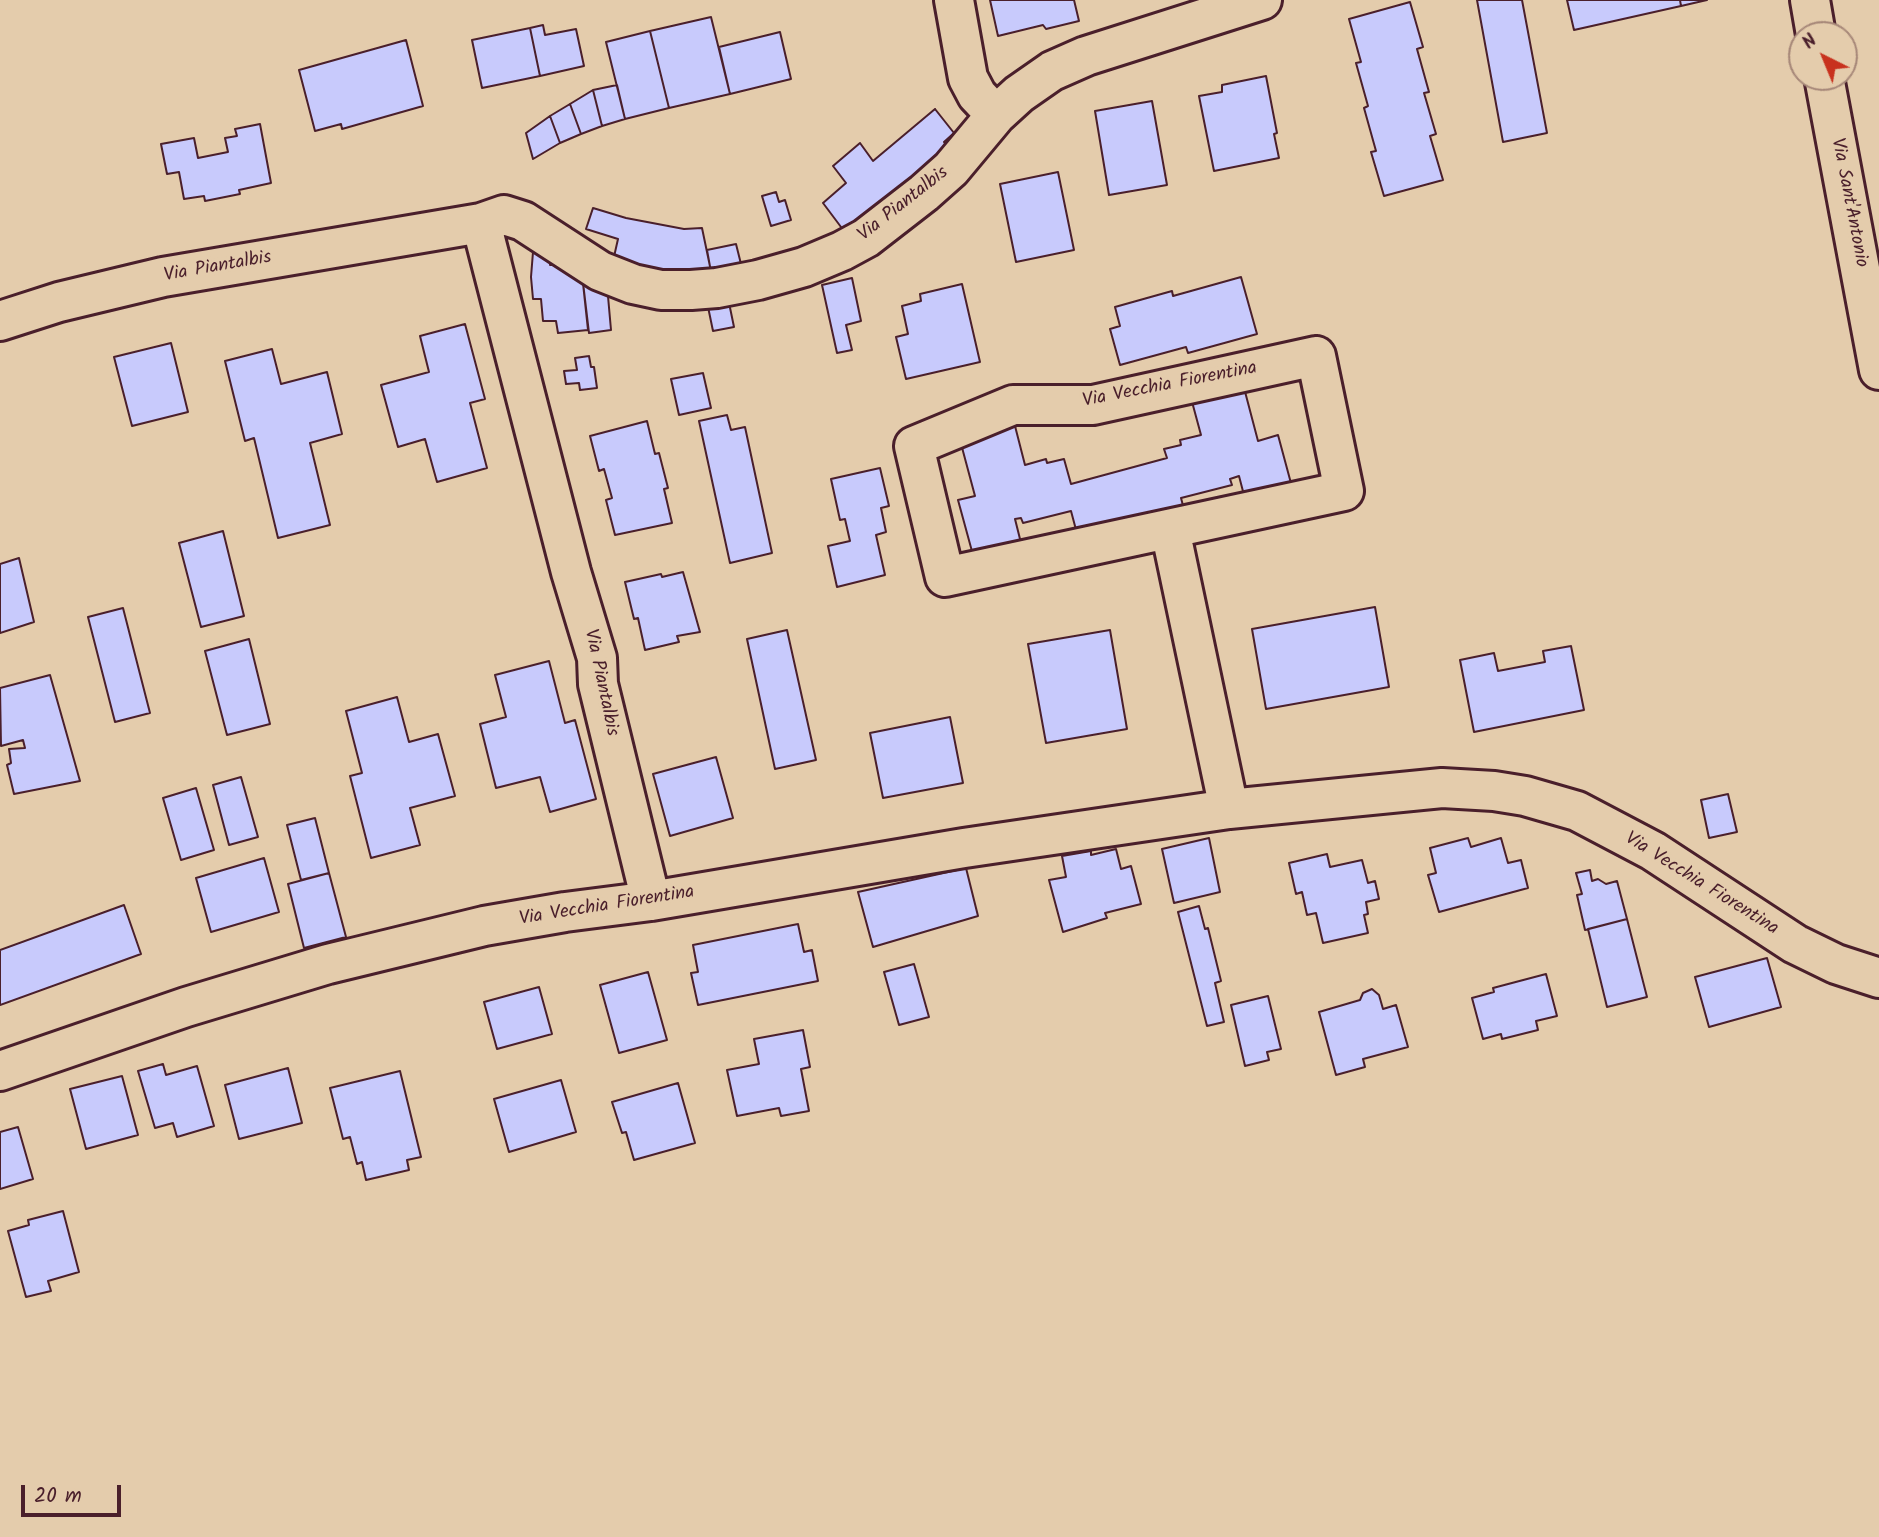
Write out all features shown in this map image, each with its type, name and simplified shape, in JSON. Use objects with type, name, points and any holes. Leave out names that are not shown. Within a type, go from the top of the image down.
[{"type":"street","points":[[954,0],[968,78],[996,116]]},
{"type":"street","name":"Via Piantalbis","points":[[0,321],[59,302],[163,277],[481,223],[504,215],[523,220],[600,271],[634,284],[660,290],[717,288],[758,280],[804,267],[866,238],[925,193],[951,169],[996,116],[1019,94],[1041,79],[1086,56],[1262,0]]},
{"type":"street","points":[[1810,0],[1814,21]]},
{"type":"street","name":"Via Sant'Antonio","points":[[1827,91],[1879,370]]},
{"type":"street","name":"Via Piantalbis","points":[[481,223],[571,572],[597,658],[598,684],[651,901]]},
{"type":"street","name":"Via Vecchia Fiorentina","points":[[1316,356],[1344,491],[1170,529],[946,577],[914,446],[1013,405],[1093,405],[1316,356]]},
{"type":"street","points":[[1170,529],[1229,809]]},
{"type":"street","name":"Via Vecchia Fiorentina","points":[[0,1072],[186,1007],[328,964],[484,926],[651,901],[964,848],[1229,809],[1442,788],[1494,791],[1555,803],[1577,811],[1653,851],[1795,944],[1836,964],[1879,978]]},
{"type":"building","points":[[990,0],[1074,0],[1079,21],[1046,29],[1043,25],[998,36]]},
{"type":"building","points":[[1477,0],[1522,0],[1547,133],[1503,142]]},
{"type":"building","points":[[1567,0],[1680,0],[1681,6],[1574,30]]},
{"type":"building","points":[[1680,0],[1707,0],[1681,6]]},
{"type":"building","points":[[1410,2],[1423,47],[1417,49],[1429,92],[1424,93],[1436,134],[1430,136],[1443,180],[1384,196],[1371,152],[1376,151],[1364,108],[1368,106],[1356,63],[1361,62],[1349,19]]},
{"type":"building","points":[[711,17],[730,94],[669,108],[650,31]]},
{"type":"building","points":[[543,25],[545,35],[576,29],[584,66],[540,76],[530,28]]},
{"type":"building","points":[[530,28],[540,76],[482,88],[472,40]]},
{"type":"building","points":[[650,31],[669,108],[625,119],[606,42]]},
{"type":"building","points":[[780,32],[791,79],[730,94],[719,47]]},
{"type":"building","points":[[406,40],[423,106],[342,129],[341,124],[315,131],[299,70]]},
{"type":"building","points":[[1266,76],[1279,158],[1214,171],[1199,96],[1222,92],[1222,85]]},
{"type":"building","points":[[617,85],[625,119],[602,126],[593,90]]},
{"type":"building","points":[[593,90],[602,126],[581,134],[570,104]]},
{"type":"building","points":[[1152,101],[1167,185],[1109,195],[1095,111]]},
{"type":"building","points":[[570,104],[581,134],[560,143],[550,116]]},
{"type":"building","points":[[935,109],[954,133],[944,142],[951,152],[847,235],[823,203],[846,183],[833,166],[860,143],[873,161]]},
{"type":"building","points":[[550,116],[560,143],[533,159],[526,133]]},
{"type":"building","points":[[260,124],[271,183],[239,190],[240,194],[205,201],[204,196],[184,199],[179,172],[167,174],[161,144],[194,138],[198,158],[228,152],[225,138],[237,136],[235,129]]},
{"type":"building","points":[[1058,172],[1074,250],[1016,262],[1000,184]]},
{"type":"building","points":[[776,192],[779,202],[785,200],[791,220],[771,226],[762,196]]},
{"type":"building","points":[[593,208],[626,218],[684,229],[702,228],[712,276],[611,270],[618,239],[586,229]]},
{"type":"building","points":[[736,244],[741,264],[711,272],[707,250]]},
{"type":"building","points":[[533,252],[552,253],[550,265],[572,265],[582,274],[588,330],[558,333],[556,321],[543,321],[541,299],[533,299]]},
{"type":"building","points":[[582,274],[607,285],[611,330],[589,333]]},
{"type":"building","points":[[1241,277],[1257,334],[1188,353],[1186,347],[1120,365],[1110,329],[1120,326],[1115,307],[1172,291],[1173,296]]},
{"type":"building","points":[[852,278],[861,321],[846,325],[852,350],[837,353],[822,285]]},
{"type":"building","points":[[962,284],[980,362],[906,379],[896,337],[908,334],[902,306],[921,301],[920,294]]},
{"type":"building","points":[[728,298],[734,327],[713,331],[707,302]]},
{"type":"building","points":[[465,324],[485,399],[470,403],[487,468],[437,482],[425,439],[398,447],[381,385],[429,372],[420,336]]},
{"type":"building","points":[[171,343],[188,412],[132,426],[114,357]]},
{"type":"building","points":[[272,349],[281,384],[327,372],[342,434],[310,443],[330,525],[278,538],[254,438],[245,441],[225,361]]},
{"type":"building","points":[[589,356],[591,367],[594,367],[597,388],[580,390],[579,383],[566,384],[564,371],[577,370],[575,358]]},
{"type":"building","points":[[703,373],[711,408],[679,415],[671,379]]},
{"type":"building","points":[[1243,384],[1258,441],[1278,435],[1292,487],[1245,499],[1239,476],[1230,479],[1232,485],[1181,498],[1185,513],[1079,541],[1071,511],[1023,523],[1021,518],[1015,519],[1021,543],[973,555],[958,500],[975,496],[960,440],[1015,426],[1025,465],[1046,459],[1047,463],[1064,459],[1071,484],[1167,458],[1164,449],[1181,445],[1180,440],[1201,435],[1191,398]]},
{"type":"building","points":[[727,415],[731,430],[745,427],[772,553],[730,563],[699,421]]},
{"type":"building","points":[[647,421],[655,454],[659,453],[668,488],[664,489],[672,523],[615,535],[606,500],[612,498],[604,469],[599,471],[590,436]]},
{"type":"building","points":[[880,468],[889,506],[881,508],[886,532],[876,535],[885,575],[837,587],[828,546],[850,541],[845,519],[840,520],[831,479]]},
{"type":"building","points":[[223,531],[244,616],[201,627],[179,543]]},
{"type":"building","points":[[19,558],[34,622],[0,633],[0,564]]},
{"type":"building","points":[[683,572],[700,632],[677,636],[679,642],[645,650],[638,618],[634,619],[625,582]]},
{"type":"building","points":[[1375,607],[1389,687],[1266,709],[1252,629]]},
{"type":"building","points":[[123,608],[150,713],[115,722],[88,617]]},
{"type":"building","points":[[787,630],[816,760],[775,769],[747,639]]},
{"type":"building","points":[[1110,630],[1127,729],[1046,743],[1028,644]]},
{"type":"building","points":[[249,639],[270,724],[227,735],[205,651]]},
{"type":"building","points":[[1571,646],[1584,710],[1474,732],[1460,660],[1494,653],[1498,671],[1545,662],[1543,651]]},
{"type":"building","points":[[549,661],[565,723],[575,720],[596,799],[550,812],[540,777],[496,788],[480,724],[506,717],[495,675]]},
{"type":"building","points":[[50,675],[80,781],[14,794],[7,765],[11,763],[9,749],[25,748],[23,740],[1,746],[0,688]]},
{"type":"building","points":[[397,697],[409,742],[438,734],[455,796],[410,808],[420,845],[371,858],[350,776],[362,773],[346,711]]},
{"type":"building","points":[[950,717],[963,783],[883,798],[870,733]]},
{"type":"building","points":[[716,757],[733,818],[670,836],[653,774]]},
{"type":"building","points":[[241,777],[258,837],[229,845],[213,785]]},
{"type":"building","points":[[196,788],[214,850],[181,860],[163,798]]},
{"type":"building","points":[[1728,794],[1737,832],[1709,838],[1701,800]]},
{"type":"building","points":[[315,818],[329,873],[301,880],[287,825]]},
{"type":"building","points":[[1209,838],[1220,892],[1174,903],[1162,849]]},
{"type":"building","points":[[1468,838],[1471,847],[1501,838],[1508,863],[1521,860],[1528,888],[1439,912],[1428,875],[1436,873],[1430,848]]},
{"type":"building","points":[[1116,849],[1121,869],[1131,866],[1141,904],[1105,913],[1107,918],[1063,932],[1049,880],[1066,877],[1062,856],[1091,851],[1091,855]]},
{"type":"building","points":[[1327,854],[1330,867],[1362,860],[1368,883],[1375,881],[1379,899],[1366,902],[1368,914],[1364,915],[1368,933],[1323,943],[1316,913],[1307,915],[1302,892],[1296,894],[1289,863]]},
{"type":"building","points":[[264,858],[279,912],[211,932],[196,878]]},
{"type":"building","points":[[966,868],[978,916],[873,947],[858,892]]},
{"type":"building","points":[[1590,870],[1592,881],[1598,879],[1606,884],[1617,881],[1627,919],[1585,930],[1577,895],[1582,894],[1576,873]]},
{"type":"building","points":[[329,873],[346,937],[304,948],[288,884]]},
{"type":"building","points":[[124,905],[141,954],[0,1005],[0,950]]},
{"type":"building","points":[[1199,906],[1205,929],[1208,928],[1221,981],[1215,983],[1224,1022],[1207,1026],[1178,912]]},
{"type":"building","points":[[1627,919],[1647,997],[1607,1007],[1588,929]]},
{"type":"building","points":[[798,924],[804,952],[812,950],[818,981],[698,1005],[691,973],[698,972],[693,945]]},
{"type":"building","points":[[1767,958],[1781,1007],[1709,1027],[1695,977]]},
{"type":"building","points":[[914,964],[929,1017],[899,1025],[884,972]]},
{"type":"building","points":[[648,972],[667,1040],[619,1053],[600,985]]},
{"type":"building","points":[[1546,974],[1557,1016],[1536,1021],[1538,1030],[1502,1039],[1501,1034],[1483,1039],[1472,998],[1494,992],[1493,988]]},
{"type":"building","points":[[539,987],[552,1034],[497,1049],[484,1002]]},
{"type":"building","points":[[1372,989],[1379,995],[1383,1009],[1396,1005],[1408,1047],[1363,1059],[1365,1067],[1336,1075],[1319,1012],[1360,1000],[1363,993]]},
{"type":"building","points":[[1268,996],[1281,1049],[1267,1052],[1269,1060],[1245,1066],[1231,1005]]},
{"type":"building","points":[[803,1030],[810,1067],[801,1069],[809,1111],[781,1116],[779,1108],[737,1116],[727,1070],[759,1064],[754,1039]]},
{"type":"building","points":[[163,1064],[166,1075],[197,1066],[214,1126],[177,1137],[173,1123],[155,1128],[138,1071]]},
{"type":"building","points":[[288,1068],[302,1123],[239,1139],[225,1085]]},
{"type":"building","points":[[400,1071],[421,1157],[407,1160],[409,1170],[366,1180],[362,1162],[357,1164],[350,1137],[343,1139],[330,1088]]},
{"type":"building","points":[[122,1076],[138,1135],[86,1149],[70,1089]]},
{"type":"building","points":[[561,1080],[576,1132],[509,1152],[494,1099]]},
{"type":"building","points":[[678,1083],[695,1143],[634,1160],[626,1132],[622,1133],[612,1102]]},
{"type":"building","points":[[18,1127],[33,1179],[0,1189],[0,1132]]},
{"type":"building","points":[[63,1211],[79,1272],[48,1281],[51,1291],[26,1297],[8,1231],[29,1225],[28,1220]]}]
